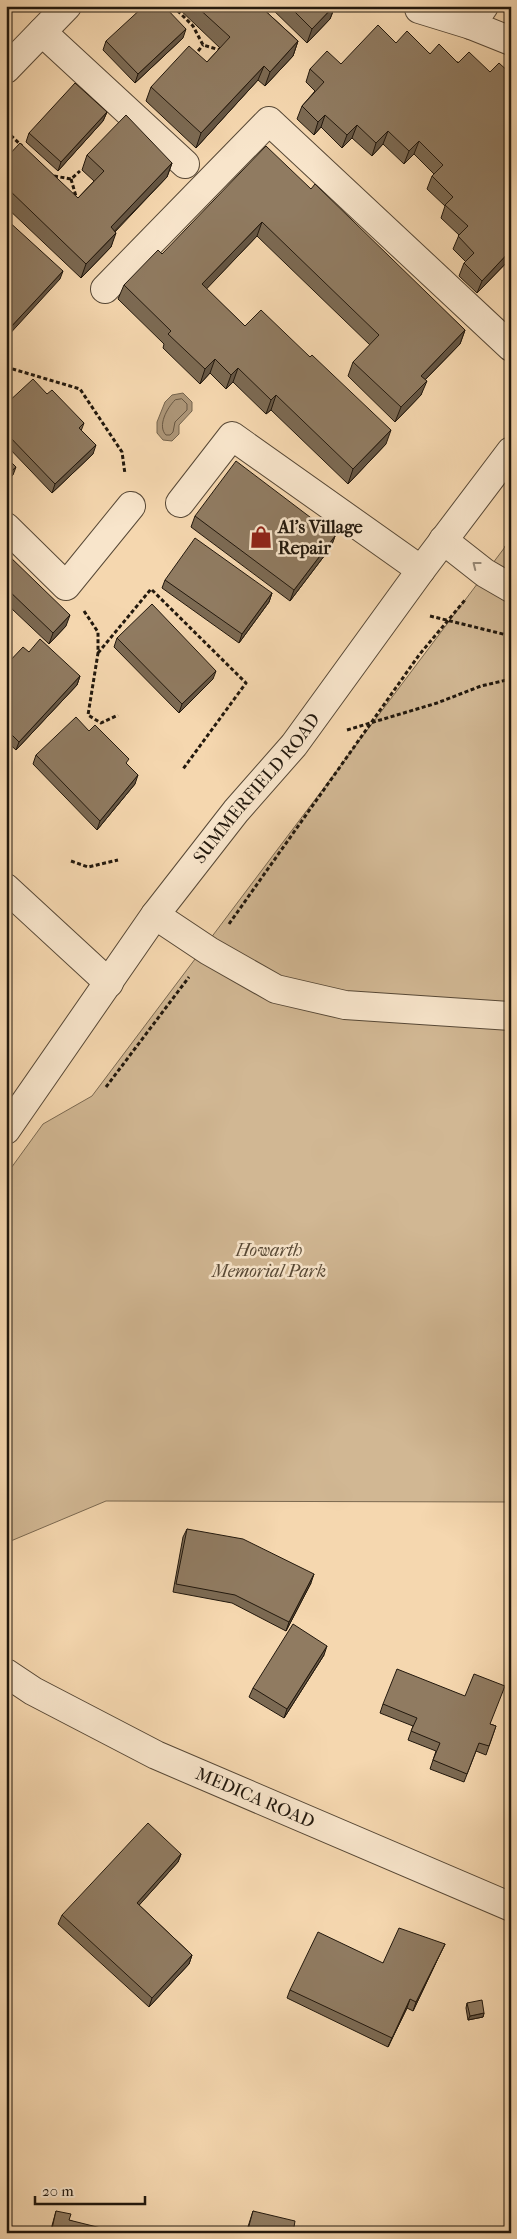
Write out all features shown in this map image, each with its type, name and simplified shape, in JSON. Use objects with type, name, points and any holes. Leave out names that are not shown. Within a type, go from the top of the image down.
[{"type":"street","points":[[6,69],[67,6]]},
{"type":"street","points":[[419,9],[477,16],[511,41]]},
{"type":"street","points":[[42,32],[185,164]]},
{"type":"street","points":[[105,288],[269,122],[511,347]]},
{"type":"street","points":[[180,503],[232,436],[421,570]]},
{"type":"street","name":"SUMMERFIELD ROAD","points":[[6,1130],[110,983],[155,915],[236,811],[294,745],[443,540],[511,451]]},
{"type":"street","points":[[6,527],[66,586],[131,506]]},
{"type":"street","points":[[443,540],[486,573],[511,588]]},
{"type":"street","points":[[6,888],[110,983]]},
{"type":"street","points":[[155,915],[209,951],[276,989],[345,1005],[511,1016]]},
{"type":"street","name":"MEDICA ROAD","points":[[6,1673],[33,1691],[156,1755],[511,1907]]},
{"type":"path","points":[[173,6],[193,26],[203,45],[220,50]]},
{"type":"path","points":[[190,60],[203,45]]},
{"type":"path","points":[[6,131],[27,151]]},
{"type":"path","points":[[48,171],[55,178],[71,179],[80,171]]},
{"type":"path","points":[[71,179],[77,200]]},
{"type":"path","points":[[6,367],[80,389],[122,452]]},
{"type":"path","points":[[66,586],[98,632],[98,653],[88,715],[102,723],[118,715]]},
{"type":"path","points":[[98,653],[151,588],[246,682],[183,769]]},
{"type":"path","points":[[106,1087],[209,951],[419,655],[449,622],[469,594]]},
{"type":"path","points":[[396,605],[449,622],[511,636]]},
{"type":"path","points":[[346,730],[437,703],[481,686],[511,679]]},
{"type":"path","points":[[71,861],[88,867],[118,860]]},
{"type":"green space","name":"Howarth Memorial Park","points":[[511,539],[511,1502],[106,1501],[6,1543],[6,1175],[43,1124],[92,1096]]},
{"type":"water","points":[[183,393],[192,402],[192,411],[179,425],[179,434],[172,441],[163,440],[157,433],[157,422],[165,402],[172,395]]},
{"type":"building","points":[[144,6],[164,6],[186,29],[138,74],[106,41]]},
{"type":"building","points":[[196,6],[260,6],[298,41],[270,72],[264,66],[201,133],[151,87],[189,46],[207,62],[230,37]]},
{"type":"building","points":[[289,6],[334,6],[312,29]]},
{"type":"building","points":[[378,25],[396,43],[407,31],[430,54],[439,44],[458,63],[469,52],[490,72],[499,63],[511,74],[511,88],[508,91],[511,94],[511,250],[482,281],[464,263],[474,253],[458,236],[468,226],[445,205],[453,197],[432,176],[443,165],[419,141],[409,151],[388,131],[376,143],[357,125],[347,135],[325,115],[318,122],[302,106],[324,82],[310,69],[327,51],[341,64]]},
{"type":"building","points":[[75,83],[107,112],[61,162],[29,133]]},
{"type":"building","points":[[126,115],[172,163],[111,227],[116,233],[86,264],[6,187],[6,158],[20,143],[78,198],[104,171],[87,155]]},
{"type":"building","points":[[266,146],[311,189],[315,184],[465,330],[421,376],[427,381],[401,407],[353,362],[379,335],[262,222],[202,284],[245,326],[261,310],[310,357],[312,355],[391,430],[353,469],[276,395],[271,400],[238,368],[231,375],[215,359],[205,369],[168,334],[171,331],[124,285],[158,250],[162,254]]},
{"type":"building","points":[[6,219],[63,271],[8,330],[6,328]]},
{"type":"building","points":[[33,379],[47,394],[52,390],[84,423],[79,428],[96,445],[55,484],[6,433],[6,404]]},
{"type":"building","points":[[6,457],[16,467],[6,476]]},
{"type":"building","name":"Al's Village Repair","points":[[236,461],[335,536],[294,590],[195,516]]},
{"type":"building","points":[[195,538],[272,593],[242,634],[165,580]]},
{"type":"building","points":[[6,553],[70,615],[53,633],[6,588]]},
{"type":"building","points":[[6,603],[12,608],[6,614]]},
{"type":"building","points":[[152,604],[216,671],[182,704],[117,638]]},
{"type":"building","points":[[40,639],[80,676],[19,742],[6,729],[6,665],[23,647],[29,652]]},
{"type":"building","points":[[76,717],[89,731],[95,725],[129,759],[126,763],[138,775],[100,821],[36,755]]},
{"type":"building","points":[[187,1529],[243,1539],[314,1574],[289,1622],[235,1595],[176,1584]]},
{"type":"building","points":[[293,1624],[327,1646],[287,1709],[253,1688]]},
{"type":"building","points":[[397,1669],[465,1696],[474,1674],[505,1686],[490,1724],[496,1726],[489,1746],[479,1743],[467,1774],[433,1760],[440,1743],[411,1731],[417,1718],[383,1704]]},
{"type":"building","points":[[148,1823],[181,1854],[137,1903],[192,1955],[152,1998],[62,1915]]},
{"type":"building","points":[[399,1928],[445,1944],[416,2002],[410,1999],[392,2038],[290,1990],[318,1932],[383,1963]]},
{"type":"building","points":[[482,2000],[484,2013],[470,2016],[467,2003]]},
{"type":"building","points":[[56,2211],[71,2214],[69,2220],[105,2229],[105,2233],[51,2233]]},
{"type":"building","points":[[253,2211],[295,2221],[293,2233],[247,2233]]},
{"type":"place","name":"Al's Village Repair","points":[[261,537]]}]
